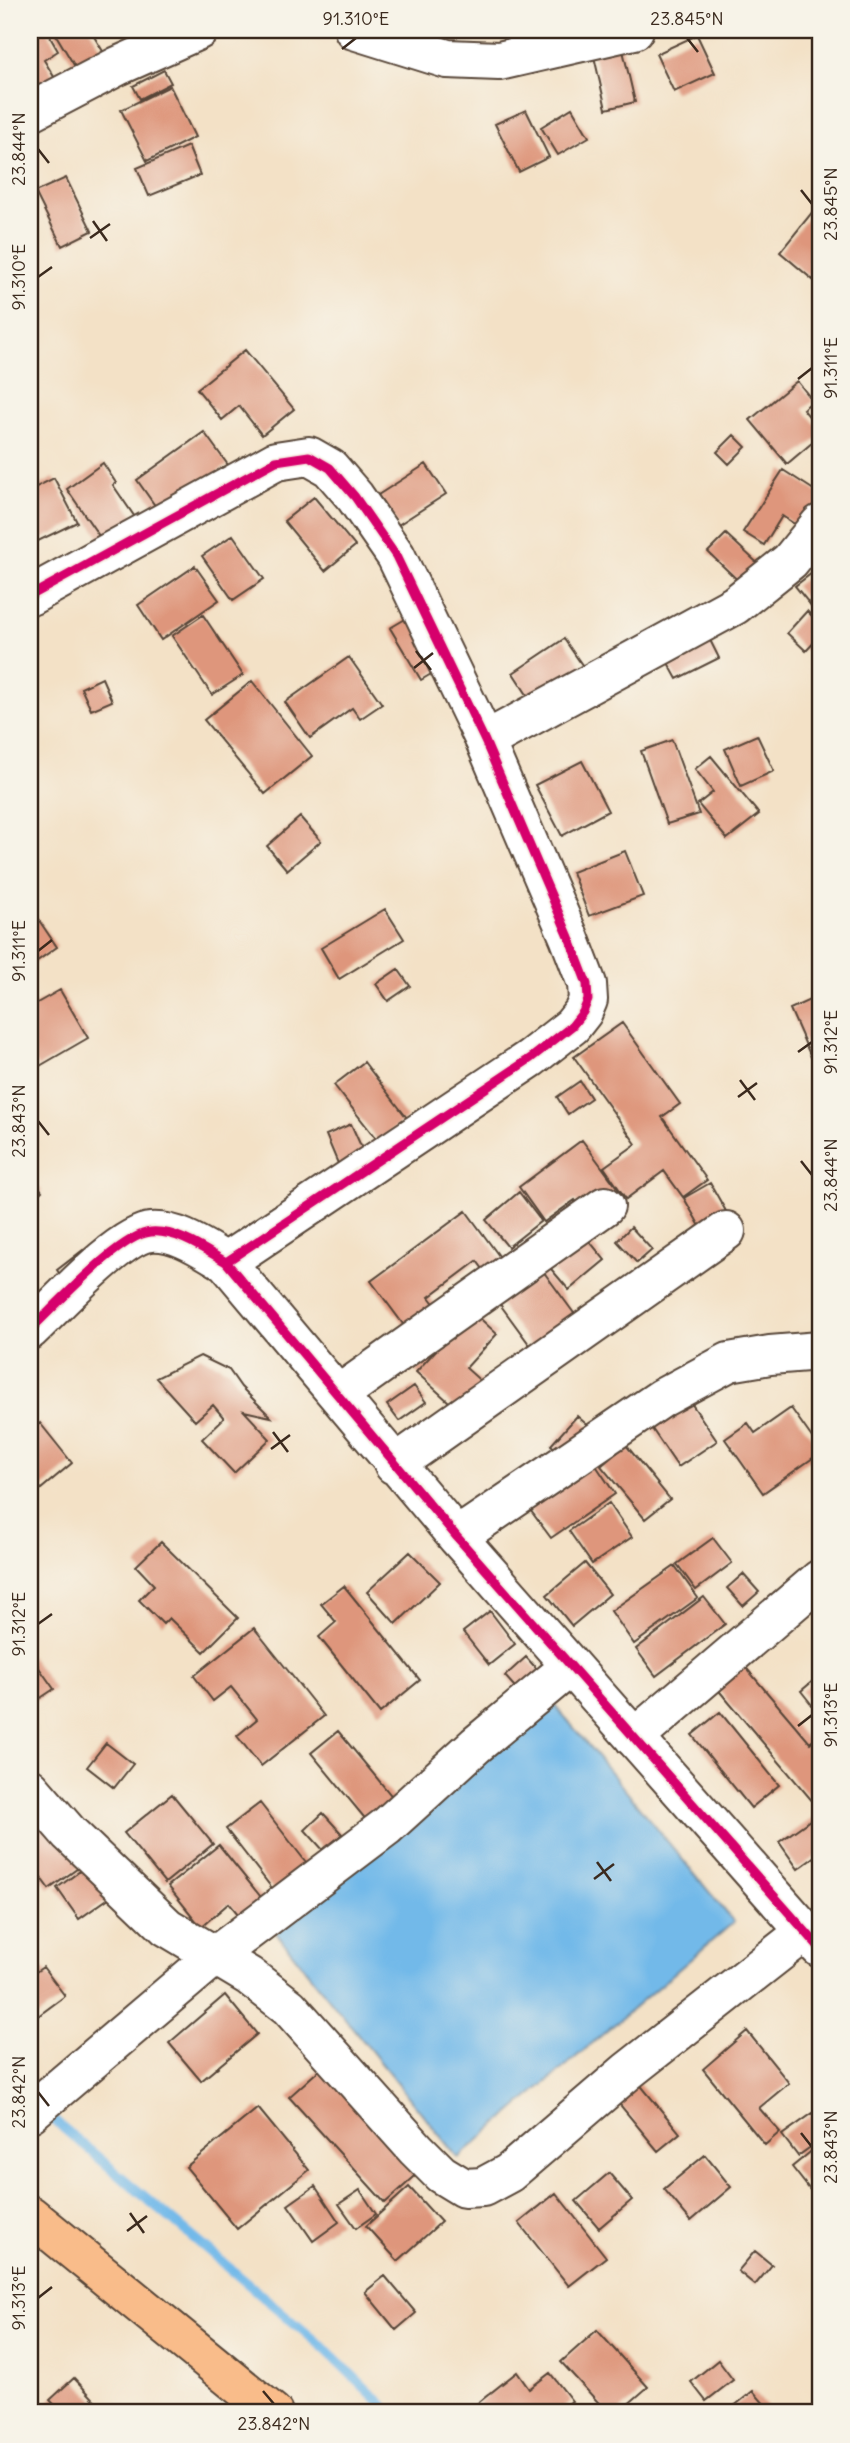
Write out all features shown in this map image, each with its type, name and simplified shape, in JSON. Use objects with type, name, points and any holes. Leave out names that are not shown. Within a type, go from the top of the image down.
[{"type":"main road","points":[[30,2215],[273,2413]]},
{"type":"street","points":[[30,112],[117,66],[199,30]]},
{"type":"street","points":[[354,30],[447,60],[499,61],[635,30]]},
{"type":"street","points":[[30,596],[276,461],[309,456],[330,468],[355,497],[396,556],[485,741],[587,984],[588,1000],[583,1012],[572,1026],[531,1058],[226,1262]]},
{"type":"street","points":[[485,741],[734,605],[790,561],[820,524]]},
{"type":"street","points":[[338,1395],[606,1206]]},
{"type":"street","points":[[394,1465],[726,1231]]},
{"type":"street","points":[[30,1330],[130,1239],[151,1232],[169,1234],[226,1262],[394,1465],[812,1940],[628,2071],[509,2173],[483,2187],[464,2188],[442,2174],[416,2149],[289,2007],[249,1976],[167,1927],[69,1833],[30,1788]]},
{"type":"street","points":[[457,1537],[662,1398],[729,1362],[820,1351]]},
{"type":"street","points":[[634,1738],[820,1579]]},
{"type":"street","points":[[41,2103],[215,1956],[387,1826],[476,1745],[570,1666]]},
{"type":"water","points":[[550,1699],[734,1922],[458,2158],[276,1933]]},
{"type":"building","points":[[30,30],[46,30],[58,51],[44,60],[60,87],[37,100],[30,88]]},
{"type":"building","points":[[53,30],[90,30],[104,53],[77,70]]},
{"type":"building","points":[[697,35],[715,73],[674,92],[656,54]]},
{"type":"building","points":[[622,46],[635,102],[606,109],[593,52]]},
{"type":"building","points":[[164,70],[171,83],[140,99],[133,86]]},
{"type":"building","points":[[170,86],[195,137],[147,161],[121,110]]},
{"type":"building","points":[[572,108],[589,137],[558,155],[541,127]]},
{"type":"building","points":[[526,110],[549,157],[519,172],[495,124]]},
{"type":"building","points":[[188,146],[200,175],[149,196],[137,168]]},
{"type":"building","points":[[66,178],[92,231],[62,246],[35,192]]},
{"type":"building","points":[[818,205],[820,272],[813,280],[780,252]]},
{"type":"building","points":[[245,350],[294,409],[262,435],[239,406],[222,420],[197,389]]},
{"type":"building","points":[[797,381],[813,401],[803,409],[820,430],[820,436],[787,464],[750,420]]},
{"type":"building","points":[[204,432],[228,465],[202,483],[170,527],[137,480]]},
{"type":"building","points":[[734,435],[746,447],[729,464],[717,452]]},
{"type":"building","points":[[103,463],[116,483],[113,485],[143,529],[110,552],[67,489]]},
{"type":"building","points":[[426,464],[446,494],[398,525],[378,495]]},
{"type":"building","points":[[783,470],[820,494],[820,517],[810,534],[782,516],[764,545],[743,532]]},
{"type":"building","points":[[54,478],[77,522],[30,545],[30,490]]},
{"type":"building","points":[[314,497],[355,546],[325,571],[284,521]]},
{"type":"building","points":[[726,534],[765,570],[747,589],[708,552]]},
{"type":"building","points":[[233,535],[264,579],[233,600],[202,556]]},
{"type":"building","points":[[195,566],[219,600],[161,640],[138,605]]},
{"type":"building","points":[[820,567],[820,617],[795,586]]},
{"type":"building","points":[[419,611],[450,663],[421,680],[390,628]]},
{"type":"building","points":[[807,611],[820,624],[820,636],[806,651],[787,633]]},
{"type":"building","points":[[203,615],[243,675],[212,695],[172,636]]},
{"type":"building","points":[[564,639],[589,675],[537,710],[513,673]]},
{"type":"building","points":[[710,640],[719,658],[677,679],[667,661]]},
{"type":"building","points":[[349,657],[382,704],[360,719],[352,708],[310,738],[285,702]]},
{"type":"building","points":[[102,678],[112,701],[91,710],[81,688]]},
{"type":"building","points":[[252,681],[312,756],[265,794],[204,720]]},
{"type":"building","points":[[757,735],[774,771],[741,786],[725,749]]},
{"type":"building","points":[[672,740],[699,814],[667,824],[641,751]]},
{"type":"building","points":[[711,756],[759,814],[727,839],[698,804],[713,792],[695,769]]},
{"type":"building","points":[[582,761],[608,811],[562,836],[535,785]]},
{"type":"building","points":[[300,817],[321,841],[287,870],[267,846]]},
{"type":"building","points":[[625,851],[643,896],[589,916],[572,872]]},
{"type":"building","points":[[30,907],[57,947],[30,966]]},
{"type":"building","points":[[385,909],[404,939],[339,979],[321,948]]},
{"type":"building","points":[[398,969],[410,986],[388,1001],[376,984]]},
{"type":"building","points":[[60,990],[88,1038],[38,1067],[30,1056],[30,1007]]},
{"type":"building","points":[[814,998],[820,1011],[820,1053],[811,1057],[790,1009]]},
{"type":"building","points":[[622,1023],[680,1104],[662,1117],[707,1180],[683,1197],[664,1171],[626,1199],[604,1167],[636,1144],[574,1057]]},
{"type":"building","points":[[364,1062],[407,1118],[378,1141],[334,1085]]},
{"type":"building","points":[[580,1081],[591,1098],[568,1114],[557,1097]]},
{"type":"building","points":[[351,1124],[365,1155],[339,1166],[326,1135]]},
{"type":"building","points":[[582,1140],[624,1197],[590,1221],[575,1200],[544,1222],[519,1187]]},
{"type":"building","points":[[30,1176],[42,1191],[30,1202]]},
{"type":"building","points":[[710,1183],[736,1229],[710,1244],[684,1198]]},
{"type":"building","points":[[519,1192],[541,1221],[508,1247],[486,1220]]},
{"type":"building","points":[[466,1211],[513,1275],[497,1288],[477,1261],[429,1297],[439,1310],[409,1332],[371,1281]]},
{"type":"building","points":[[631,1227],[652,1250],[637,1263],[617,1241]]},
{"type":"building","points":[[582,1232],[605,1260],[569,1290],[546,1263]]},
{"type":"building","points":[[83,1250],[92,1262],[65,1282],[57,1270]]},
{"type":"building","points":[[543,1271],[576,1316],[532,1348],[499,1303]]},
{"type":"building","points":[[472,1311],[497,1334],[466,1368],[485,1385],[460,1412],[416,1372]]},
{"type":"building","points":[[200,1356],[229,1370],[241,1387],[271,1417],[244,1411],[270,1439],[234,1473],[202,1439],[224,1418],[213,1405],[195,1421],[156,1378]]},
{"type":"building","points":[[414,1386],[426,1402],[399,1421],[387,1405]]},
{"type":"building","points":[[689,1400],[717,1441],[678,1467],[650,1426]]},
{"type":"building","points":[[791,1408],[820,1449],[820,1453],[763,1493],[725,1439],[748,1423],[755,1433]]},
{"type":"building","points":[[577,1416],[592,1429],[566,1458],[551,1445]]},
{"type":"building","points":[[40,1423],[72,1463],[35,1494],[30,1488],[30,1432]]},
{"type":"building","points":[[626,1445],[670,1499],[645,1519],[601,1466]]},
{"type":"building","points":[[593,1461],[615,1494],[551,1538],[528,1507]]},
{"type":"building","points":[[609,1503],[632,1537],[592,1564],[569,1531]]},
{"type":"building","points":[[713,1538],[732,1563],[696,1590],[677,1564]]},
{"type":"building","points":[[161,1542],[238,1618],[204,1652],[169,1618],[163,1624],[139,1600],[154,1585],[136,1566]]},
{"type":"building","points":[[410,1552],[440,1582],[396,1624],[367,1592]]},
{"type":"building","points":[[585,1563],[610,1594],[572,1626],[547,1595]]},
{"type":"building","points":[[675,1566],[698,1598],[634,1644],[611,1611]]},
{"type":"building","points":[[743,1574],[759,1592],[743,1606],[727,1588]]},
{"type":"building","points":[[344,1586],[420,1680],[380,1713],[319,1637],[336,1622],[321,1604]]},
{"type":"building","points":[[704,1597],[725,1624],[656,1676],[636,1649]]},
{"type":"building","points":[[490,1611],[515,1644],[489,1665],[463,1632]]},
{"type":"building","points":[[254,1628],[324,1716],[261,1766],[237,1736],[257,1719],[231,1687],[213,1701],[194,1676]]},
{"type":"building","points":[[30,1655],[54,1689],[30,1705]]},
{"type":"building","points":[[526,1657],[543,1676],[522,1695],[505,1676]]},
{"type":"building","points":[[742,1663],[810,1743],[820,1734],[820,1798],[814,1803],[715,1686]]},
{"type":"building","points":[[820,1675],[820,1715],[801,1691]]},
{"type":"building","points":[[720,1712],[779,1785],[751,1808],[692,1735]]},
{"type":"building","points":[[338,1731],[395,1800],[368,1822],[311,1753]]},
{"type":"building","points":[[106,1743],[133,1764],[114,1788],[87,1767]]},
{"type":"building","points":[[172,1794],[213,1844],[165,1883],[124,1833]]},
{"type":"building","points":[[260,1803],[316,1875],[282,1901],[226,1829]]},
{"type":"building","points":[[59,1813],[92,1858],[49,1889],[30,1863],[30,1835]]},
{"type":"building","points":[[323,1813],[342,1834],[324,1851],[305,1830]]},
{"type":"building","points":[[820,1813],[820,1853],[798,1869],[779,1842]]},
{"type":"building","points":[[219,1845],[269,1907],[247,1925],[229,1903],[201,1927],[168,1886]]},
{"type":"building","points":[[91,1863],[113,1895],[79,1919],[57,1888]]},
{"type":"building","points":[[43,1967],[65,1996],[30,2022],[30,1976]]},
{"type":"building","points":[[225,1995],[257,2034],[201,2081],[169,2043]]},
{"type":"building","points":[[747,2031],[789,2083],[759,2108],[780,2132],[765,2145],[703,2069]]},
{"type":"building","points":[[327,2063],[423,2169],[385,2203],[289,2097]]},
{"type":"building","points":[[638,2082],[680,2133],[658,2151],[616,2100]]},
{"type":"building","points":[[258,2108],[309,2170],[237,2229],[186,2167]]},
{"type":"building","points":[[820,2108],[820,2140],[798,2156],[782,2135]]},
{"type":"building","points":[[820,2144],[820,2190],[814,2195],[792,2167]]},
{"type":"building","points":[[705,2155],[731,2187],[691,2221],[664,2189]]},
{"type":"building","points":[[609,2173],[632,2200],[599,2228],[576,2201]]},
{"type":"building","points":[[315,2186],[339,2222],[313,2241],[288,2205]]},
{"type":"building","points":[[409,2187],[441,2222],[398,2261],[366,2226]]},
{"type":"building","points":[[360,2190],[376,2214],[356,2228],[339,2204]]},
{"type":"building","points":[[556,2193],[606,2257],[569,2286],[519,2223]]},
{"type":"building","points":[[755,2251],[772,2265],[755,2285],[738,2271]]},
{"type":"building","points":[[385,2276],[416,2313],[396,2330],[365,2292]]},
{"type":"building","points":[[597,2330],[648,2387],[618,2413],[608,2413],[561,2362]]},
{"type":"building","points":[[718,2360],[733,2380],[706,2401],[691,2382]]},
{"type":"building","points":[[517,2372],[529,2389],[550,2373],[572,2401],[555,2413],[486,2413],[478,2403]]},
{"type":"building","points":[[74,2378],[103,2409],[99,2413],[62,2413],[50,2400]]},
{"type":"building","points":[[753,2391],[772,2413],[728,2411]]},
{"type":"waterway","points":[[42,2110],[324,2348],[391,2413]]},
{"type":"cycle path","points":[[30,596],[276,461],[309,456],[330,468],[355,497],[396,556],[485,741],[587,984],[588,1000],[583,1012],[572,1026],[531,1058],[226,1262]]},
{"type":"cycle path","points":[[30,1330],[106,1258],[138,1236],[151,1232],[171,1234],[226,1262],[457,1537],[820,1948]]}]
